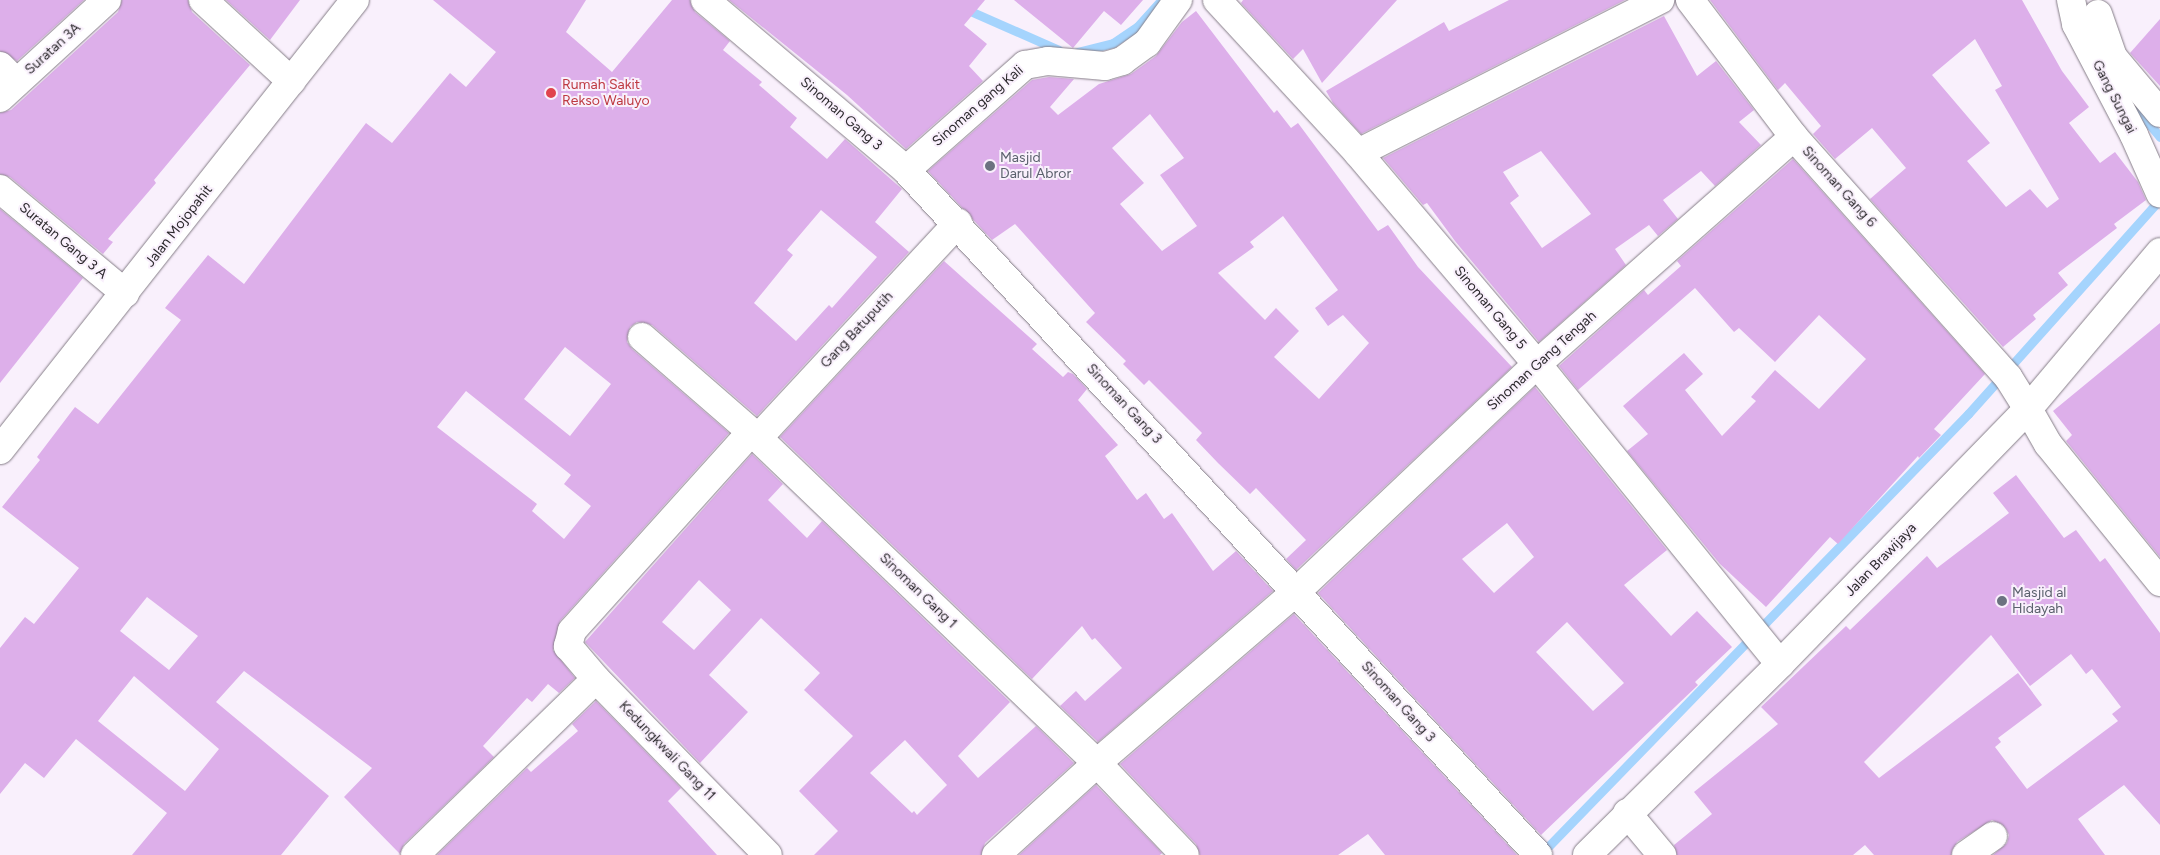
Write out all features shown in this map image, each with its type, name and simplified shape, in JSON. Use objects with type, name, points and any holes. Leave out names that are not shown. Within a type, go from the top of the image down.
[{"type":"street","name":"Suratan 3A","points":[[5,82],[107,0]]},
{"type":"street","points":[[203,0],[291,82]]},
{"type":"street","name":"Jalan Mojopahit","points":[[0,450],[355,0]]},
{"type":"street","name":"Sinoman Gang 3","points":[[705,0],[906,170],[1297,591],[1538,855]]},
{"type":"street","name":"Sinoman gang Kali","points":[[906,170],[1025,65],[1048,60],[1105,66],[1122,61],[1147,43],[1178,0]]},
{"type":"street","name":"Sinoman Gang 5","points":[[1217,0],[1358,153],[1537,364],[1780,664]]},
{"type":"street","points":[[1358,153],[1660,0]]},
{"type":"street","name":"Sinoman Gang 6","points":[[1690,0],[1794,137],[2003,371],[2028,408],[2048,444],[2160,582]]},
{"type":"street","name":"Gang Sungai","points":[[2071,0],[2076,24],[2134,135],[2158,191]]},
{"type":"street","name":"Gang Sungai","points":[[2098,14],[2113,57],[2160,113]]},
{"type":"street","name":"Sinoman Gang Tengah","points":[[996,855],[1097,763],[1297,591],[1537,364],[1794,137]]},
{"type":"street","name":"Suratan Gang 3 A","points":[[0,189],[125,293]]},
{"type":"street","name":"Gang Batuputih","points":[[568,646],[572,631],[754,435],[958,224]]},
{"type":"street","name":"Jalan Brawijaya","points":[[1587,855],[1627,812],[1780,664],[2028,408],[2160,252]]},
{"type":"street","name":"Sinoman Gang 1","points":[[642,337],[754,435],[1097,763],[1185,855]]},
{"type":"street","name":"Kedungkwali Gang 11","points":[[568,646],[596,679],[768,855]]},
{"type":"street","points":[[415,855],[596,679]]},
{"type":"street","points":[[1627,812],[1662,855]]},
{"type":"street","points":[[1966,855],[1993,836]]},
{"type":"building","points":[[0,0],[84,0],[17,61],[0,51]]},
{"type":"building","points":[[122,0],[188,0],[192,12],[250,65],[154,180],[156,183],[108,239],[113,242],[103,254],[10,177],[0,174],[0,113],[11,110],[118,12]]},
{"type":"building","points":[[226,0],[300,0],[270,40]]},
{"type":"building","points":[[433,0],[586,0],[566,32],[612,72],[672,0],[690,0],[695,12],[730,41],[723,50],[762,82],[759,85],[797,118],[790,127],[827,159],[845,139],[902,189],[875,222],[909,252],[757,416],[652,325],[637,322],[630,327],[627,342],[632,349],[729,433],[560,621],[553,650],[575,678],[559,693],[548,684],[532,702],[527,698],[483,746],[494,757],[404,844],[400,854],[344,797],[372,768],[244,671],[216,702],[329,796],[281,855],[132,855],[167,813],[76,739],[44,778],[25,763],[0,794],[0,648],[25,617],[34,624],[79,568],[2,507],[40,460],[37,457],[75,407],[98,424],[181,320],[165,308],[208,255],[244,284],[366,123],[392,143],[450,73],[466,87],[496,52]],"holes":[[[821,210],[877,257],[832,308],[829,305],[796,341],[754,303],[793,255],[787,250]],[[565,347],[611,384],[570,436],[524,399]],[[466,391],[571,475],[564,484],[591,506],[564,539],[532,511],[537,504],[437,427]],[[147,597],[198,636],[169,670],[120,631]],[[134,676],[219,749],[185,791],[98,721]]]},
{"type":"building","points":[[729,0],[985,0],[964,25],[987,44],[969,66],[983,81],[906,149],[847,95]]},
{"type":"building","points":[[1014,0],[1143,0],[1121,25],[1104,11],[1073,48]]},
{"type":"building","points":[[1243,0],[1397,0],[1322,83],[1303,49],[1293,59],[1241,3]]},
{"type":"building","points":[[1509,0],[1625,0],[1361,134],[1333,103],[1326,91],[1444,22],[1449,31]]},
{"type":"building","points":[[1710,0],[2022,0],[2062,71],[2089,107],[2069,123],[2100,163],[2115,152],[2138,182],[2146,200],[2114,224],[2117,228],[2058,273],[2068,285],[2033,315],[2036,319],[2003,347],[1870,199],[1906,168],[1872,128],[1835,159],[1813,134],[1821,126],[1785,83],[1778,90]],"holes":[[[1975,39],[2002,86],[1995,90],[2059,199],[2047,208],[2030,189],[2006,207],[1967,161],[1990,143],[1932,75]]]},
{"type":"building","points":[[1196,11],[1274,113],[1277,110],[1291,128],[1298,123],[1378,231],[1388,225],[1418,267],[1512,367],[1296,570],[1286,559],[1306,540],[1256,488],[1250,494],[1218,463],[1196,440],[1202,433],[1149,380],[1144,385],[1123,364],[1126,361],[1086,322],[1095,313],[1015,224],[992,240],[928,171],[1032,80],[1049,77],[1074,79],[1050,107],[1058,115],[1099,84],[1131,74],[1156,56],[1182,22]],"holes":[[[1150,114],[1184,158],[1160,175],[1197,226],[1162,251],[1120,204],[1144,183],[1112,148]],[[1283,216],[1338,290],[1315,308],[1328,326],[1343,315],[1369,343],[1319,399],[1274,357],[1299,331],[1276,308],[1265,320],[1218,273],[1254,247],[1250,242]]]},
{"type":"building","points":[[1664,16],[1697,76],[1716,61],[1754,110],[1739,122],[1761,145],[1715,186],[1701,171],[1663,200],[1678,219],[1658,236],[1649,225],[1615,249],[1626,265],[1539,342],[1455,241],[1427,203],[1423,205],[1383,158]],"holes":[[[1541,151],[1591,214],[1542,248],[1510,203],[1519,196],[1503,172]]]},
{"type":"building","points":[[2160,19],[2160,86],[2130,53]]},
{"type":"building","points":[[1793,159],[1985,374],[1934,429],[1941,435],[1919,458],[1918,456],[1838,544],[1830,537],[1766,607],[1720,564],[1627,451],[1648,434],[1623,406],[1684,353],[1703,374],[1685,390],[1722,436],[1756,401],[1751,397],[1775,370],[1819,409],[1866,359],[1819,315],[1775,362],[1739,328],[1734,332],[1695,288],[1578,390],[1559,366],[1644,290],[1648,295],[1681,266],[1677,261]]},
{"type":"building","points":[[0,209],[83,278],[0,383]]},
{"type":"building","points":[[944,261],[1037,344],[1032,349],[1063,377],[1068,372],[1073,374],[1087,389],[1078,400],[1118,445],[1105,456],[1137,500],[1146,493],[1164,519],[1172,513],[1213,571],[1236,551],[1273,591],[1098,742],[1060,706],[1076,691],[1085,701],[1122,668],[1095,638],[1092,640],[1082,626],[1032,679],[780,437]]},
{"type":"building","points":[[2160,323],[2160,557],[2066,441],[2072,435],[2053,411]]},
{"type":"building","points":[[1535,387],[1667,550],[1624,585],[1671,636],[1697,611],[1732,647],[1695,682],[1698,685],[1541,835],[1318,593]],"holes":[[[1507,523],[1534,557],[1494,593],[1462,559]],[[1567,622],[1624,683],[1593,711],[1536,652]]]},
{"type":"building","points":[[752,454],[783,484],[768,500],[807,538],[822,521],[1010,702],[958,756],[978,778],[1036,726],[1074,763],[985,843],[981,855],[814,855],[838,831],[799,791],[853,736],[804,690],[820,673],[761,618],[709,675],[748,712],[700,763],[585,642]],"holes":[[[699,580],[731,610],[694,650],[662,622]],[[905,740],[947,785],[917,815],[914,811],[912,813],[870,773]]]},
{"type":"building","points":[[2016,475],[2064,538],[2076,530],[2100,562],[2105,558],[2160,633],[2160,825],[2124,785],[2078,819],[2105,855],[1993,855],[2007,843],[2009,835],[2005,827],[1992,820],[1957,842],[1951,855],[1874,855],[1865,845],[1853,855],[1677,855],[1674,845],[1712,814],[1694,792],[1778,724],[1761,707],[1846,626],[1850,630],[1927,556],[1937,568],[2009,513],[1993,493]],"holes":[[[1991,635],[2030,686],[2071,654],[2086,674],[2092,669],[2121,707],[2112,714],[2118,721],[2027,789],[1995,747],[2001,742],[1998,738],[2042,705],[2018,673],[1879,778],[1864,762]]]},
{"type":"building","points":[[1294,614],[1517,855],[1385,855],[1368,834],[1338,855],[1200,855],[1196,844],[1120,764]]},
{"type":"building","points":[[596,701],[681,788],[668,801],[717,855],[437,855],[527,768],[531,772],[578,731],[572,724]]},
{"type":"building","points":[[1096,785],[1162,853],[1160,855],[1019,855]]},
{"type":"waterway","points":[[945,0],[1059,50]]},
{"type":"waterway","points":[[1077,52],[1113,43],[1137,27],[1161,0]]},
{"type":"waterway","points":[[2127,97],[2160,137]]},
{"type":"waterway","points":[[1540,855],[1968,414],[2160,199]]},
{"type":"place","name":"Rumah Sakit Rekso Waluyo","points":[[551,93]]},
{"type":"place","name":"Masjid Darul Abror","points":[[990,166]]},
{"type":"place","name":"Masjid al Hidayah","points":[[2002,601]]}]
